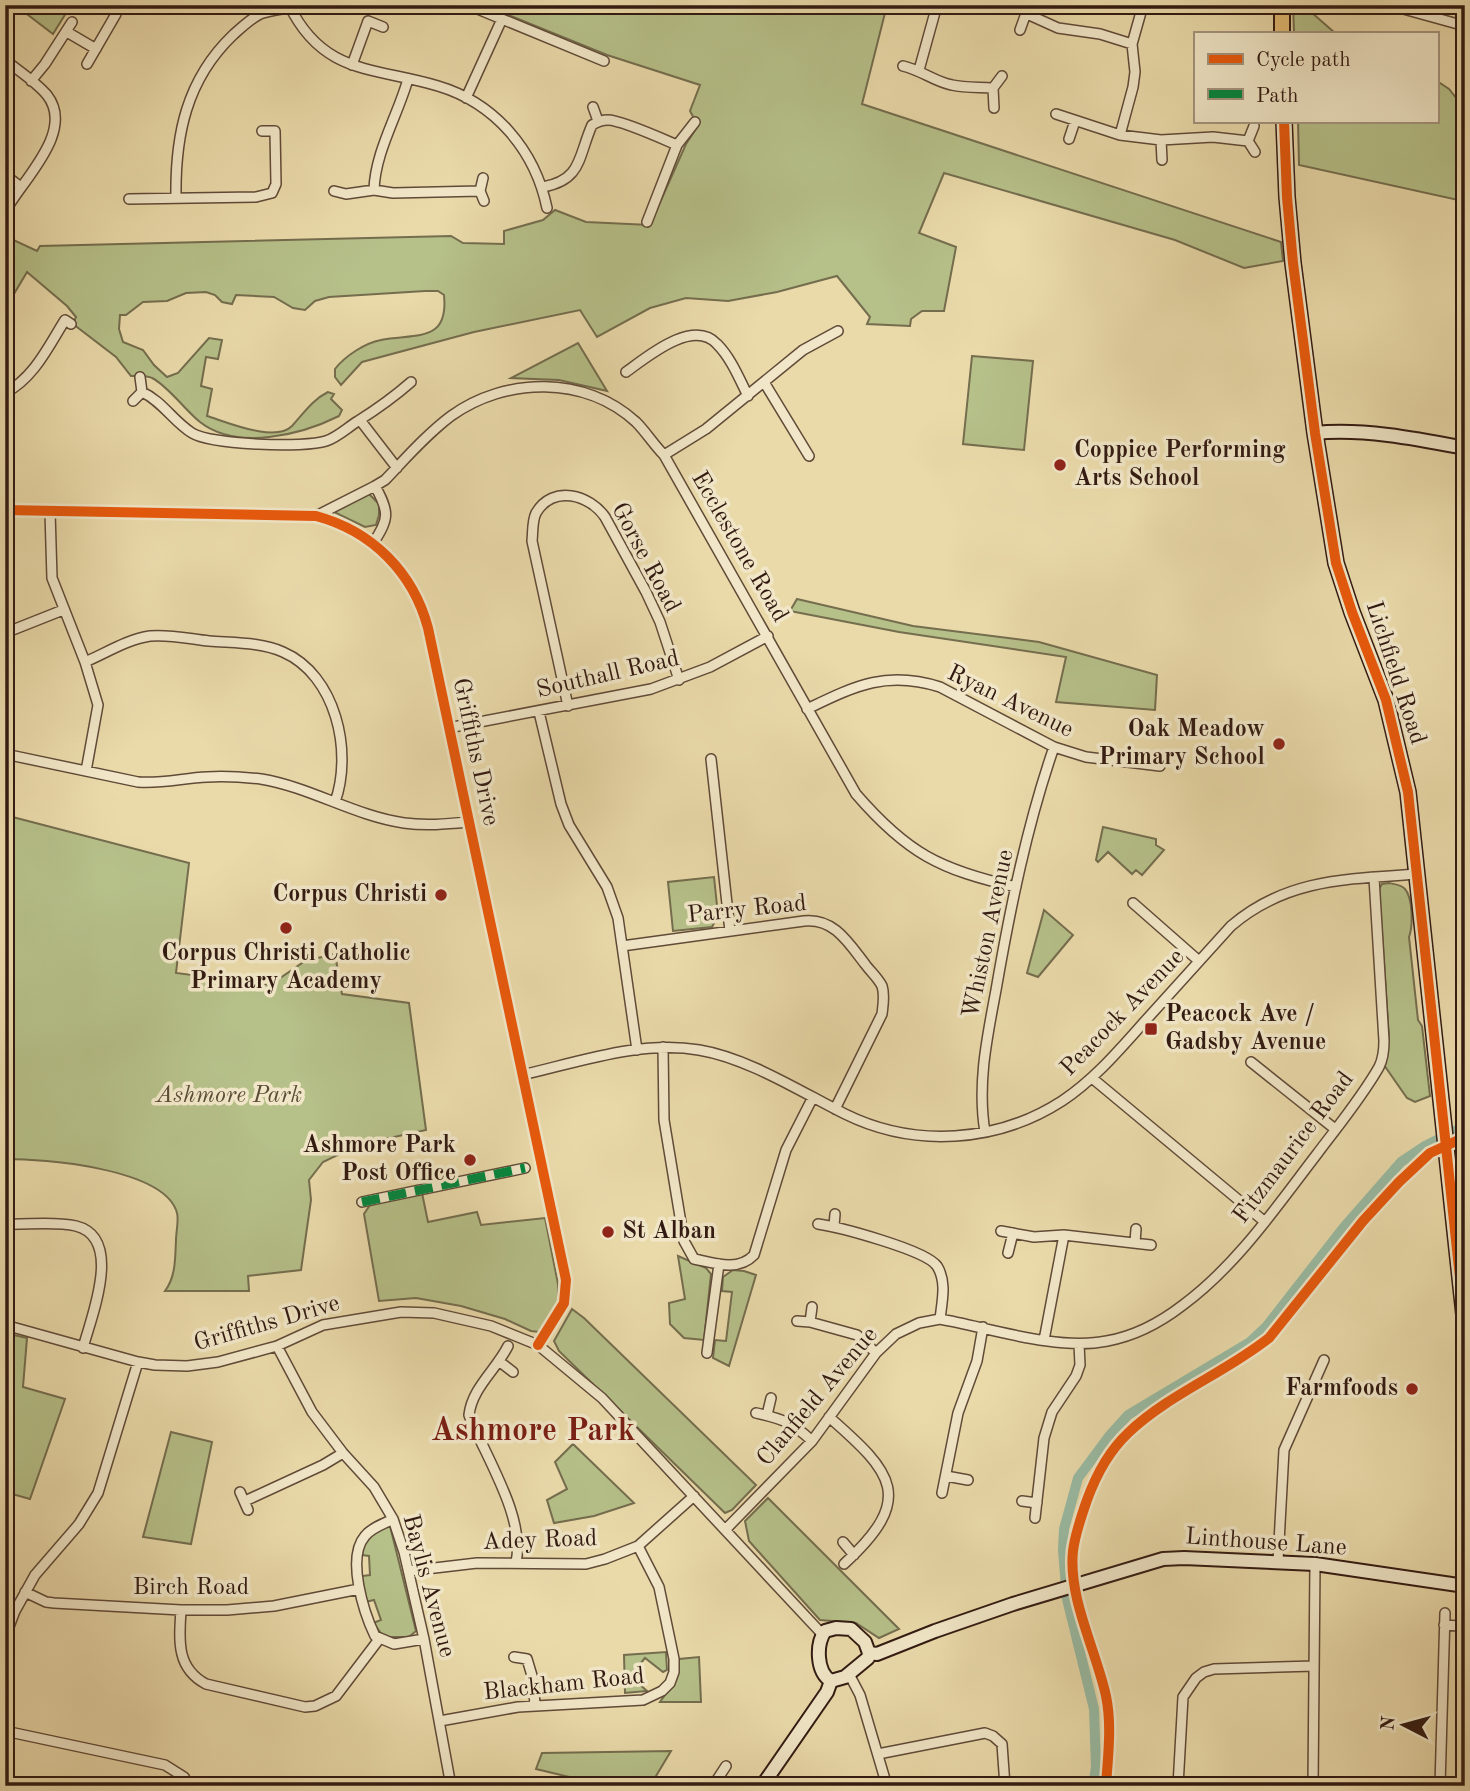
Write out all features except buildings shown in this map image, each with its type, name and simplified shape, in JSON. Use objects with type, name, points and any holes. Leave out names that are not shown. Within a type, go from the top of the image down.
[{"type":"main road","points":[[1282,5],[1282,32]]},
{"type":"main road","name":"Lichfield Road","points":[[1284,122],[1291,247],[1315,433],[1336,563],[1386,700],[1402,759],[1418,874],[1465,1324]]},
{"type":"street","points":[[468,5],[604,61]]},
{"type":"street","points":[[919,70],[937,5]]},
{"type":"street","points":[[1120,135],[1133,88],[1135,72],[1132,44],[1143,5]]},
{"type":"street","points":[[1389,5],[1465,26]]},
{"type":"street","points":[[176,198],[176,162],[180,130],[197,84],[220,48],[238,30],[261,13],[289,6],[311,39],[339,59],[352,65],[438,86],[466,98],[500,122],[516,138],[535,169],[543,187],[547,208]]},
{"type":"street","points":[[1020,30],[1028,10],[1058,28],[1100,34],[1132,44]]},
{"type":"street","points":[[87,64],[117,14]]},
{"type":"street","points":[[466,98],[502,19]]},
{"type":"street","points":[[352,65],[368,21],[383,27]]},
{"type":"street","points":[[31,81],[72,22]]},
{"type":"street","points":[[66,32],[96,49]]},
{"type":"street","points":[[5,60],[51,100],[55,120],[44,155],[5,212]]},
{"type":"street","points":[[904,66],[953,86],[993,89]]},
{"type":"street","points":[[994,108],[993,89],[1002,75]]},
{"type":"street","points":[[374,190],[378,163],[408,79]]},
{"type":"street","points":[[593,107],[598,121]]},
{"type":"street","points":[[1056,114],[1120,135],[1161,140],[1213,137],[1248,141]]},
{"type":"street","points":[[543,187],[556,185],[568,179],[574,172],[592,125],[598,121],[618,121],[677,145]]},
{"type":"street","points":[[1069,139],[1074,121]]},
{"type":"street","points":[[647,222],[677,145],[695,122]]},
{"type":"street","points":[[1248,141],[1255,126]]},
{"type":"street","points":[[129,199],[256,197],[272,193],[276,184],[275,131],[262,131]]},
{"type":"street","points":[[1161,140],[1162,160]]},
{"type":"street","points":[[1248,141],[1255,152]]},
{"type":"street","points":[[5,175],[21,187]]},
{"type":"street","points":[[483,178],[480,191],[484,201]]},
{"type":"street","points":[[334,191],[346,194],[374,190],[393,193],[480,191]]},
{"type":"street","points":[[5,393],[31,372],[65,320],[71,324]]},
{"type":"street","points":[[664,455],[706,429],[803,350],[838,331]]},
{"type":"street","points":[[626,372],[681,337],[709,337],[731,363],[748,396]]},
{"type":"street","points":[[140,377],[142,392]]},
{"type":"street","points":[[142,392],[151,396],[167,414],[193,434],[215,441],[247,444],[322,442],[383,406],[411,382]]},
{"type":"street","points":[[764,382],[809,456]]},
{"type":"street","name":"Ecclestone Road","points":[[316,516],[375,486],[437,428],[473,402],[506,390],[544,386],[583,393],[610,404],[635,422],[664,455],[856,794],[894,835],[911,849],[955,871],[1016,887]]},
{"type":"street","points":[[133,401],[142,392]]},
{"type":"street","points":[[360,419],[397,468]]},
{"type":"street","points":[[1315,433],[1330,431],[1417,439],[1465,448]]},
{"type":"street","points":[[373,542],[387,516],[384,501],[375,486]]},
{"type":"street","name":"Gorse Road","points":[[568,706],[532,541],[535,515],[543,504],[566,495],[588,500],[597,506],[605,517],[651,602],[679,680]]},
{"type":"street","name":"Griffiths Drive","points":[[5,510],[316,516],[345,526],[373,542],[402,573],[421,606],[566,1280],[564,1303],[538,1345]]},
{"type":"street","points":[[50,512],[52,578],[85,662],[98,705],[86,771]]},
{"type":"street","points":[[5,633],[63,610]]},
{"type":"street","points":[[85,662],[136,640],[159,636],[262,646],[294,657],[321,684],[332,706],[342,774],[335,802]]},
{"type":"street","name":"Southall Road","points":[[448,728],[651,689],[710,667],[768,636]]},
{"type":"street","name":"Ryan Avenue","points":[[807,709],[855,686],[876,680],[927,683],[940,687],[1054,747],[1086,758],[1160,766]]},
{"type":"street","points":[[539,712],[561,804],[569,825],[607,887],[618,918],[637,1050]]},
{"type":"street","name":"Whiston Avenue","points":[[985,1132],[981,1107],[981,1074],[1016,887],[1040,789],[1054,747]]},
{"type":"street","points":[[5,754],[151,783],[206,777],[245,777],[284,784],[403,823],[436,825],[468,822]]},
{"type":"street","points":[[711,759],[730,931]]},
{"type":"street","name":"Peacock Avenue","points":[[522,1076],[637,1050],[663,1047],[699,1050],[770,1075],[835,1109],[873,1125],[908,1134],[943,1137],[985,1132],[1040,1114],[1092,1078],[1199,961],[1247,913],[1273,897],[1305,887],[1418,874]]},
{"type":"street","name":"Fitzmaurice Road","points":[[1079,1344],[1117,1338],[1156,1323],[1199,1292],[1265,1222],[1379,1066],[1383,1054],[1374,877]]},
{"type":"street","points":[[1133,903],[1199,961]]},
{"type":"street","name":"Parry Road","points":[[622,946],[814,920],[829,924],[845,937],[882,987],[884,1002],[882,1014],[835,1109]]},
{"type":"street","points":[[663,1047],[664,1120],[684,1241],[694,1259],[719,1264],[741,1264],[754,1255],[786,1150],[813,1097]]},
{"type":"street","points":[[1251,1062],[1335,1129]]},
{"type":"street","points":[[1092,1078],[1265,1222]]},
{"type":"street","points":[[362,1202],[525,1168]]},
{"type":"street","points":[[834,1226],[835,1214]]},
{"type":"street","points":[[5,1224],[77,1227],[96,1241],[102,1258],[101,1280],[83,1348]]},
{"type":"street","points":[[818,1224],[834,1226],[930,1259],[943,1279],[940,1319]]},
{"type":"street","points":[[1135,1243],[1136,1229]]},
{"type":"street","points":[[1001,1231],[1034,1237],[1065,1236],[1151,1245]]},
{"type":"street","points":[[1008,1253],[1013,1233]]},
{"type":"street","points":[[1044,1340],[1065,1236]]},
{"type":"street","points":[[707,1353],[719,1264]]},
{"type":"street","points":[[810,1322],[812,1307]]},
{"type":"street","name":"Griffiths Drive","points":[[5,1325],[83,1348],[155,1365],[187,1366],[218,1362],[277,1346],[323,1325],[401,1312],[434,1312],[469,1319],[538,1345],[602,1398],[823,1634]]},
{"type":"street","name":"Clanfield Avenue","points":[[726,1529],[812,1441],[876,1353],[896,1334],[919,1323],[940,1319],[1063,1344],[1079,1344]]},
{"type":"street","points":[[797,1321],[857,1335],[876,1353]]},
{"type":"street","points":[[942,1493],[958,1413],[977,1362],[984,1327]]},
{"type":"street","points":[[1035,1518],[1048,1421],[1076,1377],[1080,1365],[1079,1344]]},
{"type":"street","name":"Baylis Avenue","points":[[277,1346],[312,1412],[374,1487],[393,1519],[409,1571],[424,1639],[451,1786]]},
{"type":"street","points":[[508,1346],[500,1362],[477,1390],[470,1403],[469,1415],[506,1499],[517,1534],[516,1562]]},
{"type":"street","points":[[1278,1561],[1284,1450],[1324,1360]]},
{"type":"street","points":[[6,1630],[24,1592],[42,1566],[79,1524],[98,1493],[138,1362]]},
{"type":"street","points":[[500,1362],[513,1372]]},
{"type":"street","points":[[768,1415],[771,1398]]},
{"type":"street","points":[[756,1413],[783,1418],[812,1441]]},
{"type":"street","points":[[828,1417],[862,1446],[878,1464],[889,1497],[885,1515],[877,1531],[844,1564]]},
{"type":"street","points":[[244,1501],[323,1465],[343,1452]]},
{"type":"street","points":[[946,1476],[968,1480]]},
{"type":"street","name":"Adey Road","points":[[409,1571],[451,1565],[516,1562],[586,1564],[624,1554],[638,1546],[694,1496]]},
{"type":"street","points":[[1022,1501],[1037,1503]]},
{"type":"street","points":[[393,1519],[371,1530],[361,1542],[359,1589],[375,1636],[394,1644],[424,1639]]},
{"type":"street","points":[[842,1542],[854,1555]]},
{"type":"street","name":"Blackham Road","points":[[440,1721],[535,1705],[643,1700],[654,1697],[670,1683],[674,1672],[674,1659],[663,1604],[654,1574],[638,1546]]},
{"type":"street","name":"Linthouse Lane","points":[[869,1653],[877,1654],[935,1631],[1163,1559],[1315,1564],[1465,1586]]},
{"type":"street","points":[[1313,1786],[1315,1564]]},
{"type":"street","name":"Birch Road","points":[[24,1592],[54,1603],[227,1610],[274,1606],[359,1589]]},
{"type":"street","points":[[181,1610],[178,1646],[189,1672],[198,1680],[304,1707],[326,1703],[336,1696],[380,1638]]},
{"type":"street","points":[[1440,1786],[1445,1613]]},
{"type":"street","points":[[1444,1625],[1460,1626]]},
{"type":"street","points":[[830,1629],[851,1629],[864,1642],[869,1653],[868,1658],[849,1674],[831,1681],[823,1674],[818,1645],[823,1634],[830,1629]]},
{"type":"street","points":[[514,1657],[527,1659],[533,1679],[535,1705]]},
{"type":"street","points":[[1178,1786],[1183,1697],[1196,1678],[1214,1669],[1314,1666]]},
{"type":"street","points":[[849,1674],[860,1695],[887,1786]]},
{"type":"street","points":[[762,1786],[827,1692],[831,1681]]},
{"type":"street","points":[[5,1731],[165,1765],[184,1777],[190,1786]]},
{"type":"street","points":[[878,1754],[985,1733],[1002,1744],[1005,1786]]},
{"type":"street","points":[[713,1786],[726,1766]]},
{"type":"green space","points":[[15,5],[71,5],[53,34]]},
{"type":"green space","points":[[484,5],[887,5],[862,104],[1281,242],[1283,261],[1244,268],[1175,240],[944,173],[919,233],[956,247],[944,311],[922,311],[911,319],[910,326],[867,324],[870,317],[837,276],[777,292],[728,301],[686,298],[650,308],[597,337],[580,310],[474,332],[362,362],[341,385],[335,377],[335,369],[356,351],[375,342],[417,336],[435,329],[441,322],[444,311],[444,295],[438,291],[425,291],[329,297],[315,301],[305,310],[293,308],[274,297],[236,295],[232,304],[222,302],[215,295],[206,292],[186,293],[167,301],[143,302],[126,315],[120,315],[119,329],[123,342],[143,350],[167,377],[178,373],[209,338],[222,340],[218,359],[206,357],[201,386],[212,389],[207,416],[251,430],[274,432],[284,431],[292,426],[313,403],[328,392],[334,394],[331,399],[342,410],[339,416],[306,429],[250,438],[215,431],[200,422],[158,381],[147,376],[131,376],[116,357],[73,324],[76,317],[67,306],[27,272],[5,309],[5,236],[37,251],[40,246],[451,236],[463,243],[504,244],[504,231],[543,220],[555,210],[586,222],[650,225],[686,144],[698,126],[690,111],[700,85],[607,55]]},
{"type":"green space","points":[[1293,5],[1303,5],[1334,32],[1294,32]]},
{"type":"green space","points":[[1438,82],[1449,89],[1465,109],[1465,216],[1463,201],[1299,165],[1298,122],[1438,122]]},
{"type":"green space","points":[[578,343],[607,391],[559,380],[511,378]]},
{"type":"green space","points":[[972,356],[1033,361],[1024,450],[963,444]]},
{"type":"green space","points":[[369,494],[379,504],[376,525],[365,527],[336,513],[337,509]]},
{"type":"green space","points":[[797,599],[913,626],[1039,642],[1157,675],[1155,710],[1056,702],[1066,657],[899,632],[790,611]]},
{"type":"green space","name":"Ashmore Park","points":[[5,815],[189,863],[176,973],[270,985],[305,961],[335,954],[342,994],[409,1003],[426,1130],[358,1145],[323,1162],[309,1180],[311,1200],[301,1270],[248,1276],[249,1291],[165,1291],[174,1267],[178,1219],[168,1198],[151,1186],[128,1176],[101,1169],[47,1161],[5,1159]]},
{"type":"green space","points":[[1103,827],[1156,839],[1156,845],[1164,850],[1142,875],[1136,870],[1132,874],[1108,852],[1098,862],[1096,860]]},
{"type":"green space","points":[[714,877],[718,915],[712,927],[673,931],[668,882]]},
{"type":"green space","points":[[1389,883],[1405,889],[1411,905],[1409,937],[1430,1096],[1415,1102],[1407,1098],[1384,1065],[1389,1038],[1379,889],[1382,884]]},
{"type":"green space","points":[[1044,910],[1073,935],[1038,977],[1027,973]]},
{"type":"green space","points":[[422,1193],[428,1222],[477,1212],[481,1225],[545,1218],[558,1284],[558,1302],[539,1332],[461,1306],[416,1298],[379,1301],[364,1214],[370,1205]]},
{"type":"green space","points":[[678,1256],[706,1268],[711,1274],[704,1340],[684,1338],[670,1324],[669,1303],[685,1299]]},
{"type":"green space","points":[[733,1270],[756,1275],[729,1366],[713,1358],[715,1340],[726,1341],[732,1292],[722,1291],[723,1277]]},
{"type":"green space","points":[[572,1309],[756,1485],[732,1510],[725,1513],[559,1351],[554,1341]]},
{"type":"green space","points":[[5,1333],[27,1338],[23,1387],[65,1399],[30,1499],[5,1492]]},
{"type":"green space","points":[[171,1432],[212,1442],[191,1544],[143,1537]]},
{"type":"green space","points":[[573,1444],[634,1503],[594,1516],[554,1523],[547,1500],[567,1489],[555,1462]]},
{"type":"green space","points":[[768,1498],[899,1629],[879,1638],[856,1623],[820,1620],[749,1541],[745,1521]]},
{"type":"green space","points":[[390,1526],[416,1631],[409,1637],[384,1637],[373,1623],[381,1620],[374,1600],[365,1602],[362,1576],[370,1575],[369,1556],[361,1555],[370,1536]]},
{"type":"green space","points":[[666,1652],[667,1670],[663,1672],[645,1658],[630,1676],[647,1691],[625,1693],[624,1655]]},
{"type":"green space","points":[[699,1657],[701,1702],[660,1702],[677,1678],[679,1659]]},
{"type":"green space","points":[[671,1751],[650,1786],[607,1786],[536,1769],[542,1753]]},
{"type":"waterway","points":[[1093,1786],[1096,1767],[1094,1709],[1067,1599],[1063,1550],[1064,1529],[1078,1478],[1128,1415],[1250,1342],[1266,1327],[1344,1227],[1401,1162],[1425,1146],[1465,1126]]},
{"type":"marked path","points":[[362,1202],[525,1168]]},
{"type":"cycle path","points":[[1284,122],[1293,263],[1315,433],[1336,563],[1386,700],[1408,792],[1465,1324]]},
{"type":"cycle path","points":[[5,510],[316,516],[355,532],[372,543],[401,572],[412,589],[428,628],[566,1280],[564,1303],[538,1345]]},
{"type":"cycle path","points":[[1106,1786],[1108,1707],[1102,1678],[1079,1605],[1073,1569],[1078,1526],[1103,1464],[1121,1440],[1144,1419],[1269,1338],[1363,1221],[1399,1182],[1430,1153],[1465,1137]]},
{"type":"place","name":"Coppice Performing Arts School","points":[[1060,465]]},
{"type":"place","name":"Oak Meadow Primary School","points":[[1279,744]]},
{"type":"place","name":"Corpus Christi","points":[[441,895]]},
{"type":"place","name":"Corpus Christi Catholic Primary Academy","points":[[286,928]]},
{"type":"place","name":"Peacock Ave / Gadsby Avenue","points":[[1151,1029]]},
{"type":"place","name":"Ashmore Park Post Office","points":[[470,1160]]},
{"type":"place","name":"St Alban","points":[[608,1232]]},
{"type":"place","name":"Farmfoods","points":[[1412,1389]]},
{"type":"district","name":"Ashmore Park","points":[[533,1432]]}]
